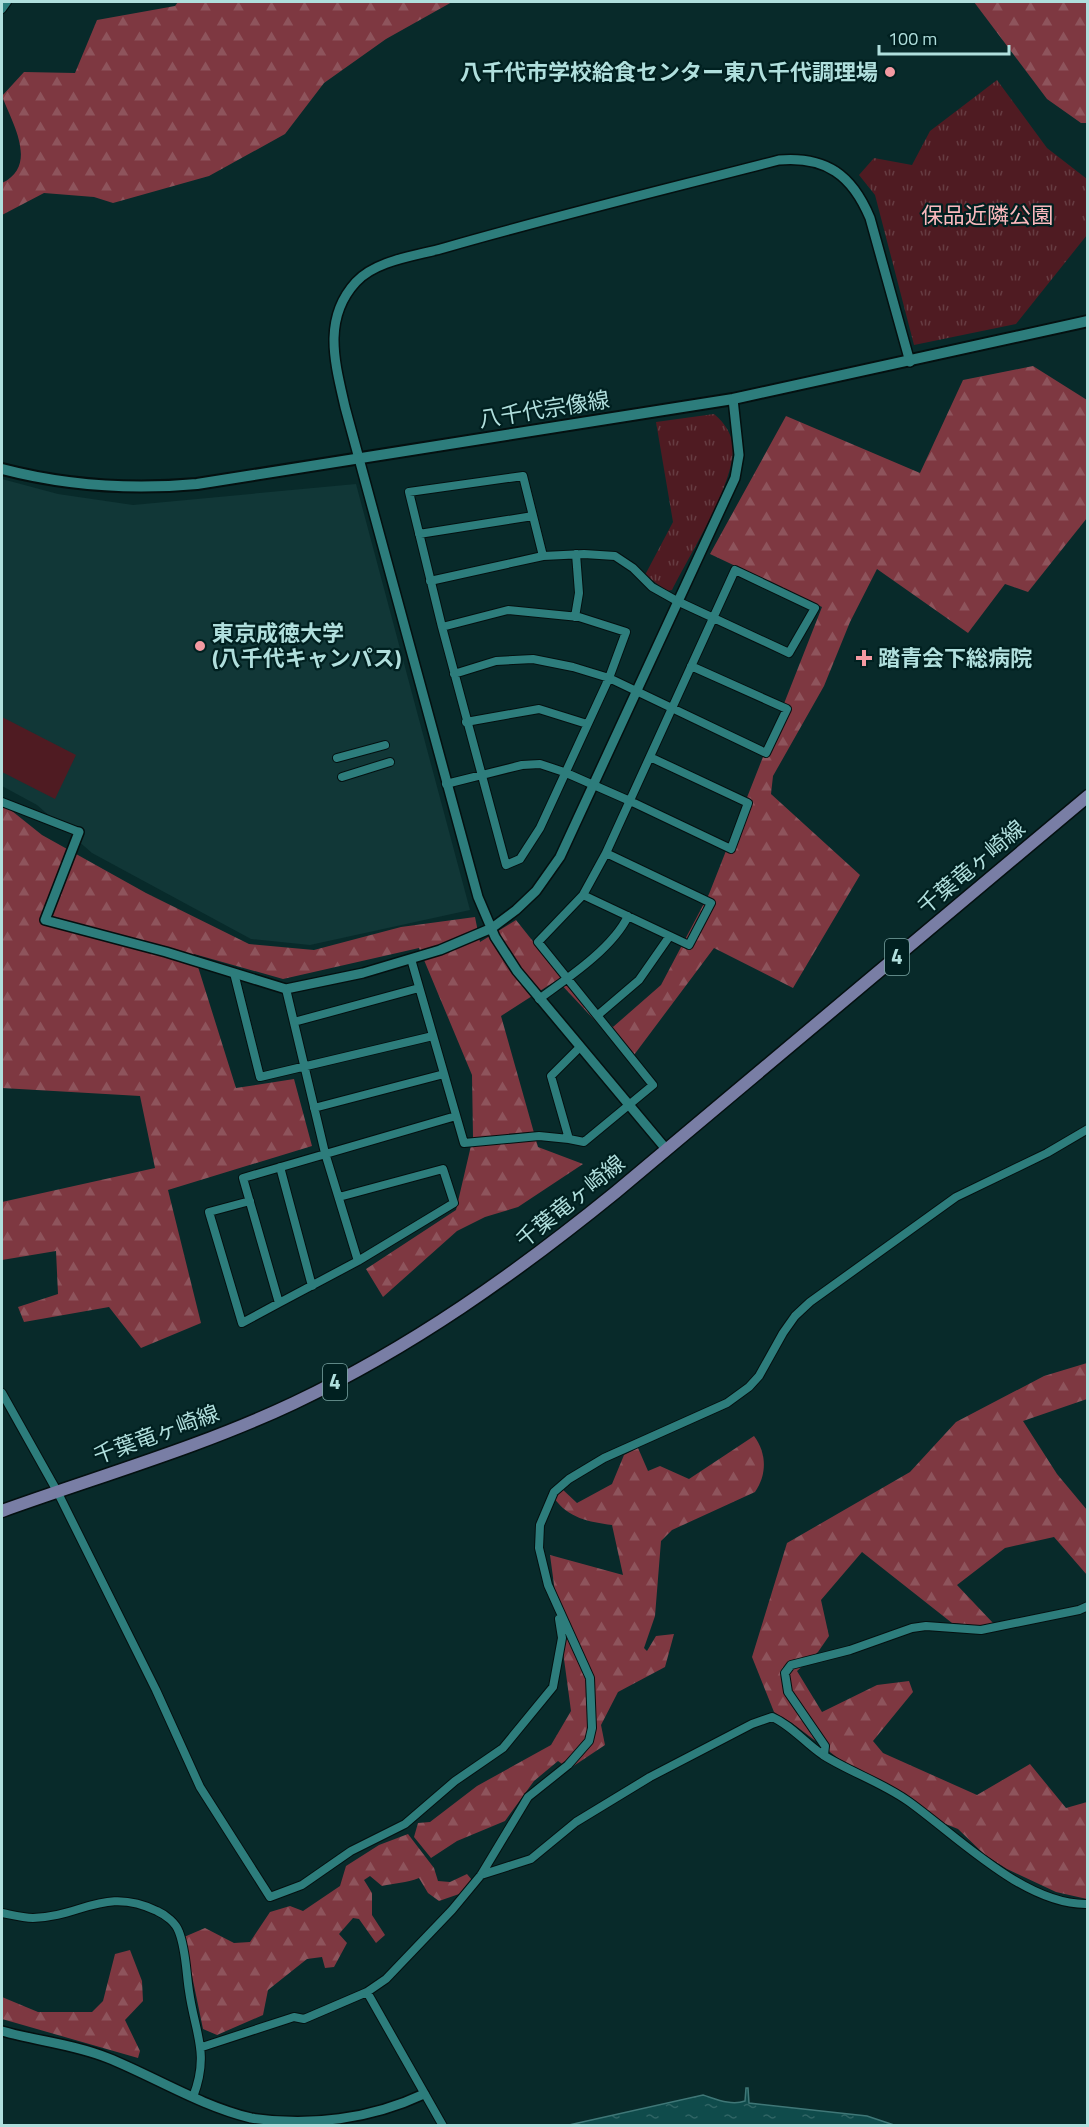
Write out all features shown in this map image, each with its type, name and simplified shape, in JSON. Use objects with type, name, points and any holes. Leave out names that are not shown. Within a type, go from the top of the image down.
[{"type":"main road","name":"八千代宗像線","points":[[2,469],[82,485],[162,487],[733,399],[910,362],[1088,321]]},
{"type":"main road","name":"千葉竜ヶ崎線","points":[[2,1511],[243,1425],[293,1403],[382,1358],[467,1306],[539,1254],[1088,795]]},
{"type":"street","points":[[2,9],[7,2]]},
{"type":"street","points":[[666,1149],[579,1048],[517,971],[492,928],[473,880],[333,357],[333,336],[342,302],[356,282],[371,270],[478,238],[779,160],[797,158],[825,165],[857,190],[870,218],[910,362]]},
{"type":"street","points":[[2,802],[79,832],[45,920],[286,989],[363,973],[411,959],[440,950],[492,928],[516,910],[551,872],[578,820],[735,478],[739,455],[733,399]]},
{"type":"street","points":[[442,627],[508,610],[575,617],[626,632],[609,678],[540,828],[520,859],[506,865],[466,723],[430,581],[409,492],[523,476],[543,556]]},
{"type":"street","points":[[419,534],[533,516]]},
{"type":"street","points":[[575,617],[579,593],[576,554]]},
{"type":"street","points":[[411,959],[464,1143],[539,1136],[584,1142],[653,1084],[538,942],[583,895],[606,853],[713,616],[735,570],[815,608],[789,653],[713,616],[677,601],[652,587],[633,568],[615,556],[576,554],[543,556],[430,581]]},
{"type":"street","points":[[454,674],[496,661],[533,659],[573,667],[609,678],[671,710],[766,753],[787,710],[691,666]]},
{"type":"street","points":[[466,723],[539,709],[587,724]]},
{"type":"street","points":[[337,758],[385,745]]},
{"type":"street","points":[[446,784],[522,765],[540,764],[593,784],[730,849],[748,803],[650,757]]},
{"type":"street","points":[[342,777],[390,762]]},
{"type":"street","points":[[583,895],[689,945],[711,903],[606,853]]},
{"type":"street","points":[[539,999],[568,978],[622,930],[628,916]]},
{"type":"street","points":[[598,1015],[639,980],[669,937]]},
{"type":"street","points":[[234,973],[260,1077],[433,1035]]},
{"type":"street","points":[[294,1022],[419,988]]},
{"type":"street","points":[[286,989],[325,1153],[358,1261]]},
{"type":"street","points":[[569,1139],[551,1076],[579,1048]]},
{"type":"street","points":[[315,1108],[444,1074]]},
{"type":"street","points":[[279,1304],[243,1178],[456,1116]]},
{"type":"street","points":[[202,2047],[294,2017],[304,2019],[367,1992],[380,1984],[416,1949],[481,1875],[528,1797],[568,1765],[589,1741],[592,1728],[590,1678],[548,1585],[539,1548],[540,1525],[554,1492],[569,1479],[604,1458],[727,1402],[759,1376],[783,1333],[795,1316],[810,1302],[956,1197],[1047,1153],[1088,1129]]},
{"type":"street","points":[[280,1167],[312,1286]]},
{"type":"street","points":[[250,1201],[209,1212],[242,1323],[358,1261],[454,1203],[443,1169],[339,1197]]},
{"type":"street","points":[[2,1393],[57,1491],[156,1690],[200,1787],[270,1897],[302,1885],[351,1851],[405,1824],[455,1781],[503,1748],[553,1687],[562,1638],[558,1608]]},
{"type":"street","points":[[824,1755],[825,1746],[788,1692],[785,1673],[791,1665],[850,1650],[921,1626],[981,1630],[1079,1611],[1088,1606]]},
{"type":"street","points":[[481,1875],[531,1859],[576,1822],[628,1790],[764,1719],[772,1717],[781,1721],[824,1755],[907,1801],[987,1863],[1016,1880],[1073,1904],[1088,1904]]},
{"type":"street","points":[[2,1913],[32,1918],[113,1900],[133,1903],[162,1913],[179,1932],[193,2016],[202,2047],[202,2075],[193,2097]]},
{"type":"street","points":[[367,1992],[443,2126]]},
{"type":"street","points":[[2,2031],[106,2057],[193,2097],[250,2118],[304,2124],[326,2123],[362,2116],[424,2094]]},
{"type":"shaded area","name":"東京成徳大学 (八千代キャンパス)","points":[[2,479],[58,494],[133,505],[356,484],[470,910],[310,945],[251,939],[92,853],[37,805],[2,786]]},
{"type":"green space","points":[[178,2],[452,2],[386,39],[324,83],[285,134],[209,176],[113,203],[94,197],[44,193],[2,215],[2,183],[13,175],[19,166],[21,155],[20,143],[2,96],[24,72],[75,73],[97,20],[175,6]]},
{"type":"green space","points":[[974,2],[1087,2],[1087,123],[1081,123],[1047,99]]},
{"type":"green space","name":"保品近隣公園","points":[[997,80],[1047,148],[1087,179],[1087,235],[1016,324],[914,345],[875,195],[859,175],[874,158],[912,165],[930,131]]},
{"type":"green space","points":[[1033,366],[1087,400],[1087,518],[1028,592],[1005,584],[968,633],[877,569],[850,622],[824,686],[773,776],[771,794],[860,875],[793,988],[714,948],[631,1059],[557,980],[501,1016],[538,1147],[583,1164],[518,1207],[485,1217],[457,1231],[383,1297],[366,1269],[456,1210],[473,1137],[472,1075],[419,948],[283,979],[194,954],[236,1088],[294,1079],[312,1146],[168,1190],[201,1323],[141,1348],[109,1307],[24,1322],[18,1307],[58,1294],[56,1251],[2,1260],[2,1202],[155,1168],[140,1096],[2,1088],[2,803],[42,835],[146,893],[249,944],[314,950],[401,927],[475,917],[480,942],[516,920],[555,969],[613,1027],[661,985],[709,894],[822,607],[710,554],[786,416],[920,473],[963,380]]},
{"type":"green space","points":[[714,414],[725,425],[732,439],[731,465],[726,483],[709,521],[672,590],[667,591],[645,575],[673,522],[656,422]]},
{"type":"green space","points":[[2,717],[76,755],[55,799],[2,772]]},
{"type":"green space","points":[[1087,1363],[1087,1399],[1023,1421],[1057,1474],[1087,1510],[1087,1575],[1054,1537],[1005,1548],[957,1585],[993,1623],[981,1626],[952,1623],[862,1552],[821,1600],[829,1636],[818,1652],[797,1671],[822,1712],[877,1685],[909,1681],[913,1692],[873,1741],[883,1753],[977,1795],[1030,1764],[1066,1808],[1087,1802],[1087,1899],[1056,1892],[1007,1869],[985,1855],[958,1829],[943,1823],[912,1798],[843,1762],[774,1712],[752,1657],[787,1543],[910,1472],[956,1422],[1044,1376]]},
{"type":"green space","points":[[754,1436],[761,1450],[764,1464],[762,1478],[755,1492],[672,1530],[661,1541],[655,1616],[644,1648],[647,1651],[656,1636],[674,1634],[665,1667],[618,1692],[601,1725],[605,1745],[569,1769],[558,1761],[534,1781],[505,1821],[457,1841],[431,1858],[414,1837],[418,1823],[430,1822],[477,1786],[551,1745],[571,1711],[550,1555],[623,1575],[612,1525],[572,1515],[554,1498],[561,1488],[577,1503],[612,1484],[624,1455],[638,1448],[648,1471],[660,1466],[689,1479]]},
{"type":"green space","points":[[408,1834],[434,1868],[438,1881],[450,1882],[467,1874],[472,1880],[462,1893],[439,1901],[428,1893],[419,1878],[382,1886],[370,1876],[364,1880],[372,1893],[372,1915],[385,1935],[376,1943],[359,1919],[353,1918],[339,1934],[347,1943],[334,1967],[325,1968],[322,1957],[307,1959],[268,1990],[263,2015],[217,2035],[203,2029],[184,1937],[205,1928],[234,1943],[250,1942],[270,1912],[290,1906],[303,1911],[340,1886],[346,1866],[379,1845]]},
{"type":"green space","points":[[130,1950],[142,1981],[143,2001],[125,2020],[140,2051],[138,2058],[2,2019],[2,1997],[38,2012],[92,2012],[103,2001],[115,1954]]},
{"type":"water","points":[[746,2088],[748,2088],[749,2103],[867,2116],[894,2125],[569,2125],[703,2095],[734,2103],[745,2101]]},
{"type":"place","name":"八千代市学校給食センター東八千代調理場","points":[[890,72]]},
{"type":"place","name":"東京成徳大学 (八千代キャンパス)","points":[[200,646]]},
{"type":"place","name":"踏青会下総病院","points":[[864,658]]}]
